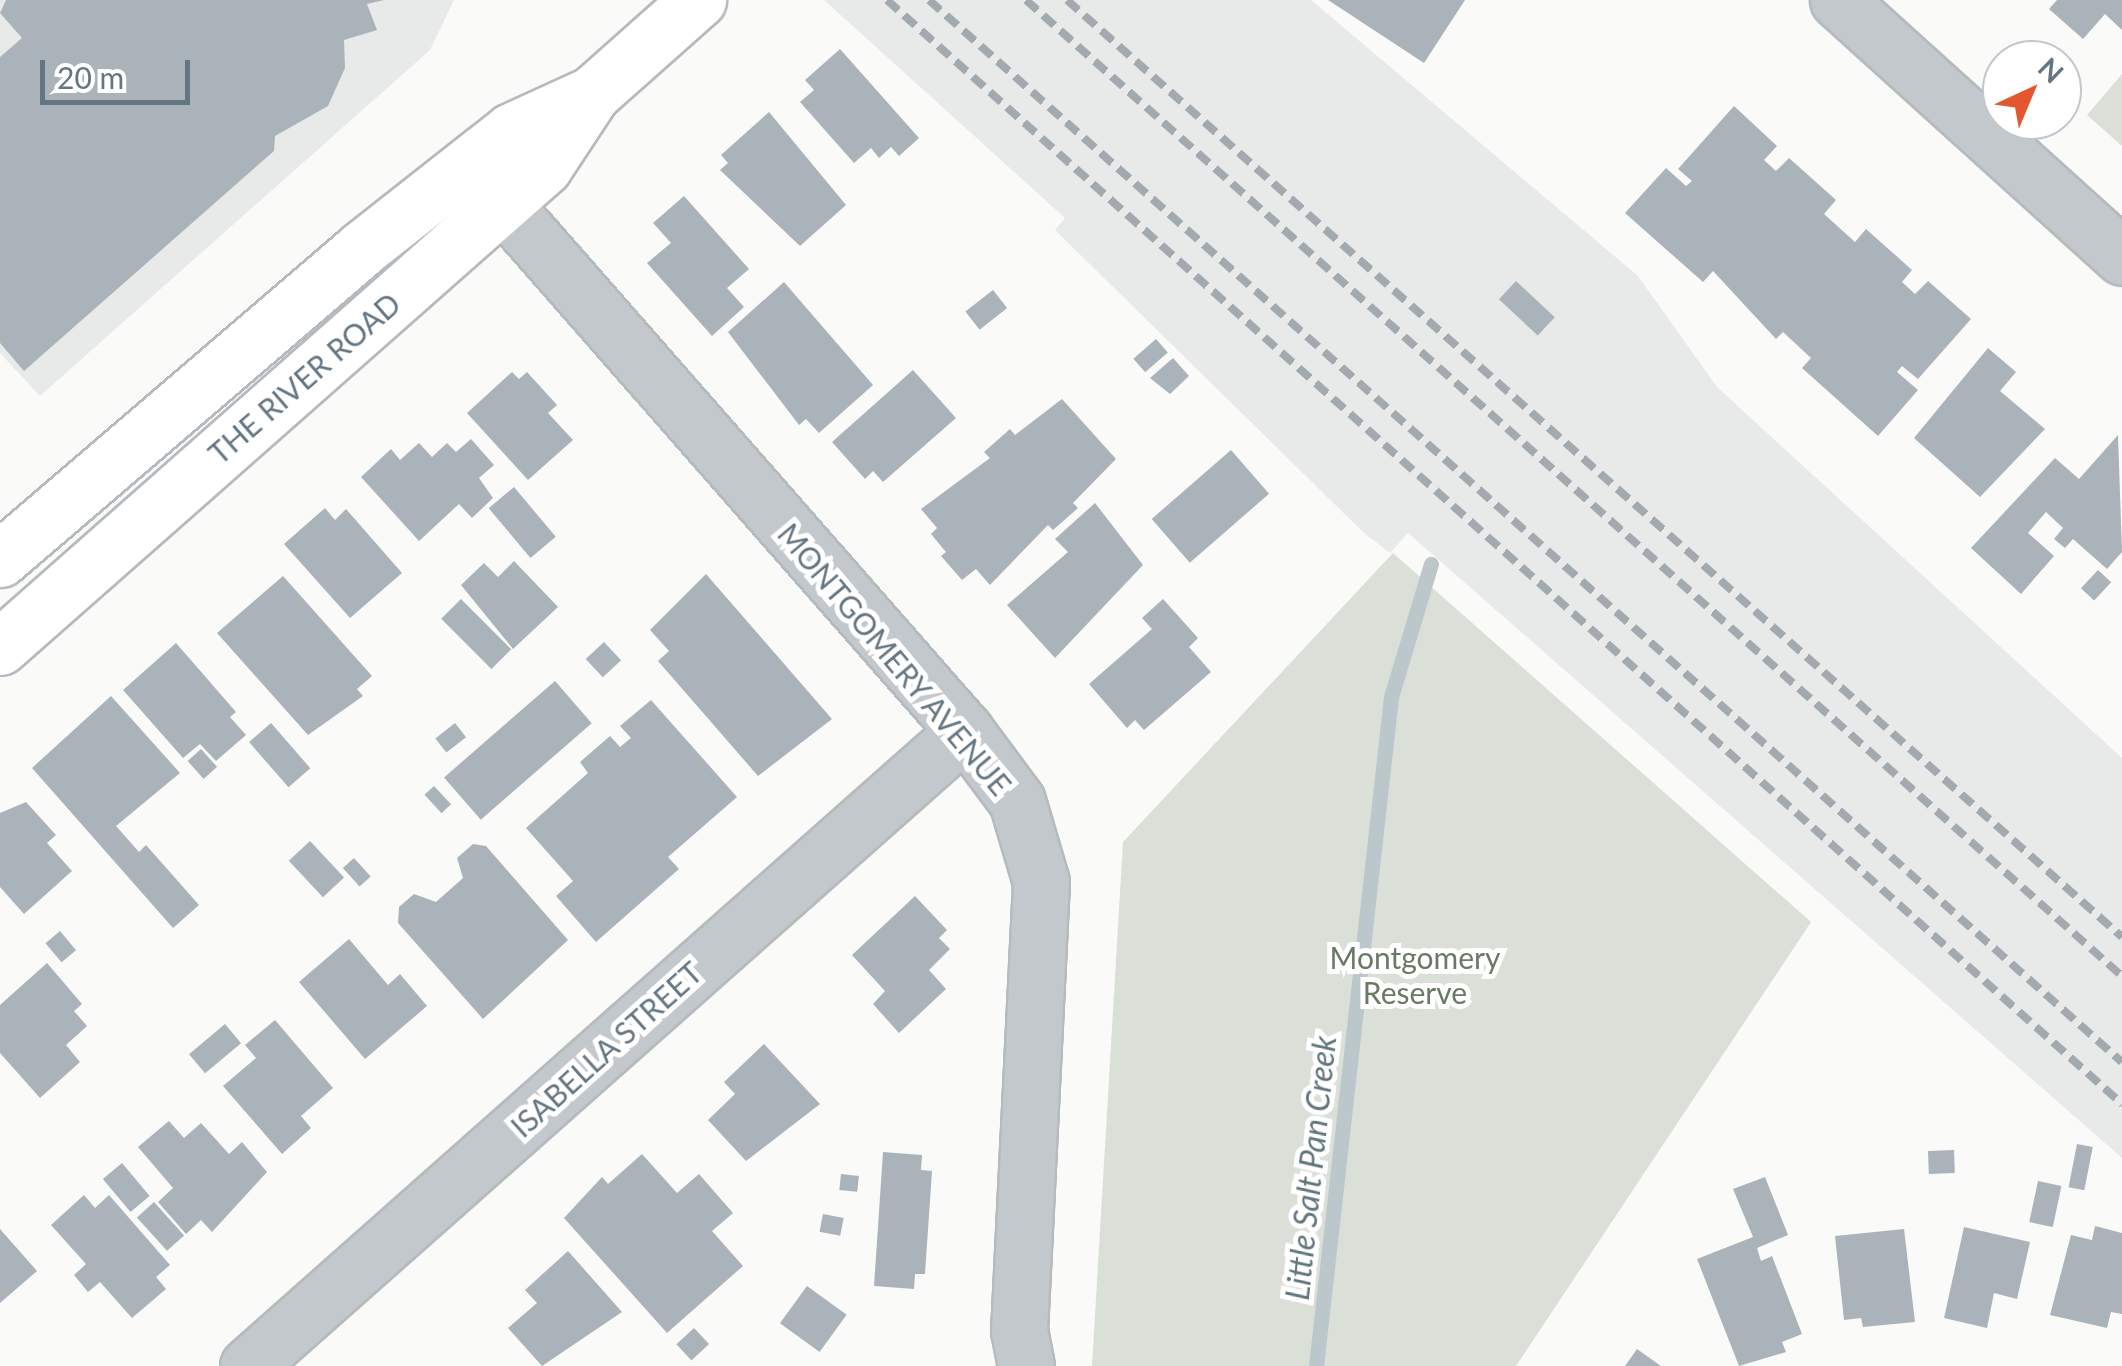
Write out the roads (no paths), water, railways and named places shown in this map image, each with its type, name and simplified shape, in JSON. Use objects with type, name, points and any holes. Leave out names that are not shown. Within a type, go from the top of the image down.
[{"type":"main road","name":"THE RIVER ROAD","points":[[0,647],[544,167],[592,94],[687,3]]},
{"type":"main road","name":"THE RIVER ROAD","points":[[0,559],[360,250],[511,131],[592,94]]},
{"type":"street","points":[[1838,0],[2122,258]]},
{"type":"street","name":"MONTGOMERY AVENUE","points":[[503,204],[965,731],[1017,802],[1041,882],[1017,1354]]},
{"type":"street","name":"ISABELLA STREET","points":[[248,1366],[965,731]]},
{"type":"waterway","name":"Little Salt Pan Creek","points":[[1316,1366],[1391,697],[1431,564]]},
{"type":"railway","points":[[887,0],[2122,1104]]},
{"type":"railway","points":[[929,0],[2122,1062]]},
{"type":"railway","points":[[1026,0],[2122,976]]},
{"type":"railway","points":[[1067,0],[2122,937]]},
{"type":"park label","name":"Montgomery Reserve","points":[[1415,974]]}]
